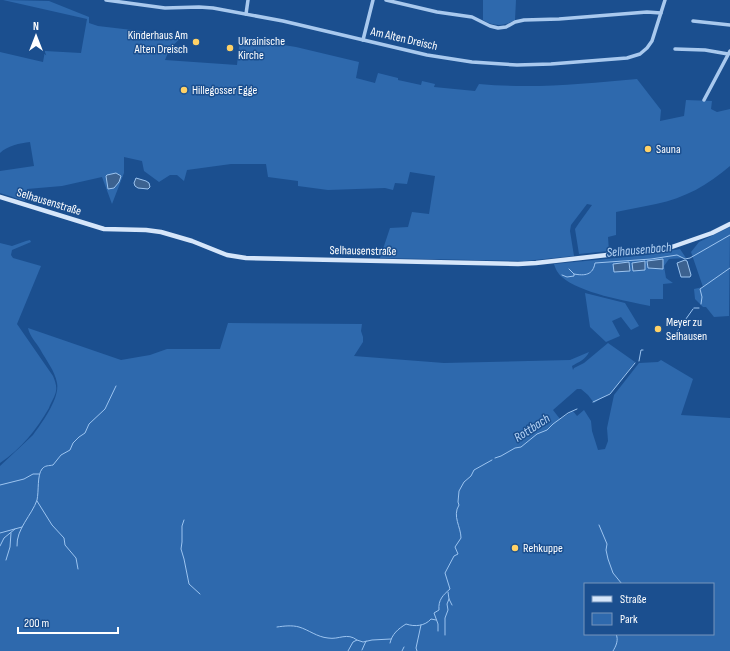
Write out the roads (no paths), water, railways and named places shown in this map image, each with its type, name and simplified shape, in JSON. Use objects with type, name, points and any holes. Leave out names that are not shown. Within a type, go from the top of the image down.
[{"type":"street","name":"Am Alten Dreisch","points":[[106,0],[165,8],[204,7],[246,14],[449,59],[489,63],[551,64],[627,58],[640,54],[651,44],[665,0]]},
{"type":"street","points":[[246,14],[248,0]]},
{"type":"street","points":[[363,40],[373,0]]},
{"type":"street","points":[[386,0],[437,12],[472,17],[490,26],[498,28],[506,27],[515,22],[524,20],[559,19],[647,12],[661,13]]},
{"type":"street","points":[[693,21],[730,25]]},
{"type":"street","points":[[675,49],[705,50],[729,53],[704,100]]},
{"type":"street","name":"Selhausenstraße","points":[[0,197],[104,229],[146,230],[161,232],[192,241],[227,255],[246,258],[536,264],[669,248],[702,237],[730,224]]},
{"type":"waterway","name":"Selhausenbach","points":[[562,275],[567,277],[574,276],[574,274],[588,274],[594,267],[595,263],[651,259],[677,255],[685,259],[690,258],[730,235]]},
{"type":"waterway","name":"Rottbach","points":[[701,304],[702,297],[700,289],[730,268]]},
{"type":"waterway","name":"Selhausenbach","points":[[569,269],[574,274]]},
{"type":"waterway","name":"Rottbach","points":[[694,308],[699,308]]},
{"type":"waterway","name":"Rottbach","points":[[671,340],[693,309]]},
{"type":"waterway","name":"Rottbach","points":[[639,361],[641,350],[643,350]]},
{"type":"waterway","name":"Rottbach","points":[[593,402],[610,394],[635,363]]},
{"type":"waterway","points":[[17,546],[19,534],[37,500],[40,472],[46,466],[53,465],[61,455],[70,450],[73,443],[85,433],[89,424],[105,409],[116,386]]},
{"type":"waterway","name":"Rottbach","points":[[495,458],[515,448],[521,447],[537,434],[547,430],[568,413],[577,409]]},
{"type":"waterway","name":"Rottbach","points":[[438,631],[438,624],[434,613],[439,610],[439,603],[445,593],[450,589],[445,573],[454,556],[458,554],[455,547],[461,538],[456,513],[459,505],[459,491],[474,470],[492,460]]},
{"type":"waterway","points":[[0,485],[24,479],[33,474],[39,474]]},
{"type":"waterway","points":[[37,501],[52,525],[64,538],[65,545],[76,558],[78,569]]},
{"type":"waterway","points":[[184,520],[182,526],[181,549],[189,584],[200,594]]},
{"type":"waterway","points":[[599,525],[607,544],[606,550],[613,573],[621,583]]},
{"type":"waterway","points":[[0,533],[22,527]]},
{"type":"waterway","points":[[0,546],[4,538],[15,529]]},
{"type":"waterway","points":[[6,560],[10,547],[11,533]]},
{"type":"waterway","name":"Rottbach","points":[[448,592],[452,605]]},
{"type":"waterway","name":"Rottbach","points":[[445,635],[445,618],[448,610],[447,604],[449,599]]},
{"type":"waterway","name":"Rottbach","points":[[390,643],[396,632],[406,624],[420,625],[431,619],[436,620]]},
{"type":"waterway","name":"Rottbach","points":[[417,651],[416,648],[421,625]]},
{"type":"waterway","name":"Rottbach","points":[[277,627],[296,626],[324,637],[332,638],[346,636],[357,640]]},
{"type":"waterway","points":[[613,651],[617,641],[616,635]]},
{"type":"waterway","name":"Rottbach","points":[[348,651],[353,642],[357,640],[363,642],[391,639]]},
{"type":"waterway","name":"Rottbach","points":[[362,650],[366,641]]},
{"type":"waterway","name":"Rottbach","points":[[402,651],[404,647]]},
{"type":"place","name":"Kinderhaus Am Alten Dreisch","points":[[196,42]]},
{"type":"place","name":"Ukrainische Kirche","points":[[230,48]]},
{"type":"place","name":"Hillegosser Egge","points":[[184,90]]},
{"type":"place","name":"Sauna","points":[[648,149]]},
{"type":"place","name":"Meyer zu Selhausen","points":[[658,329]]},
{"type":"place","name":"Rehkuppe","points":[[515,548]]}]
